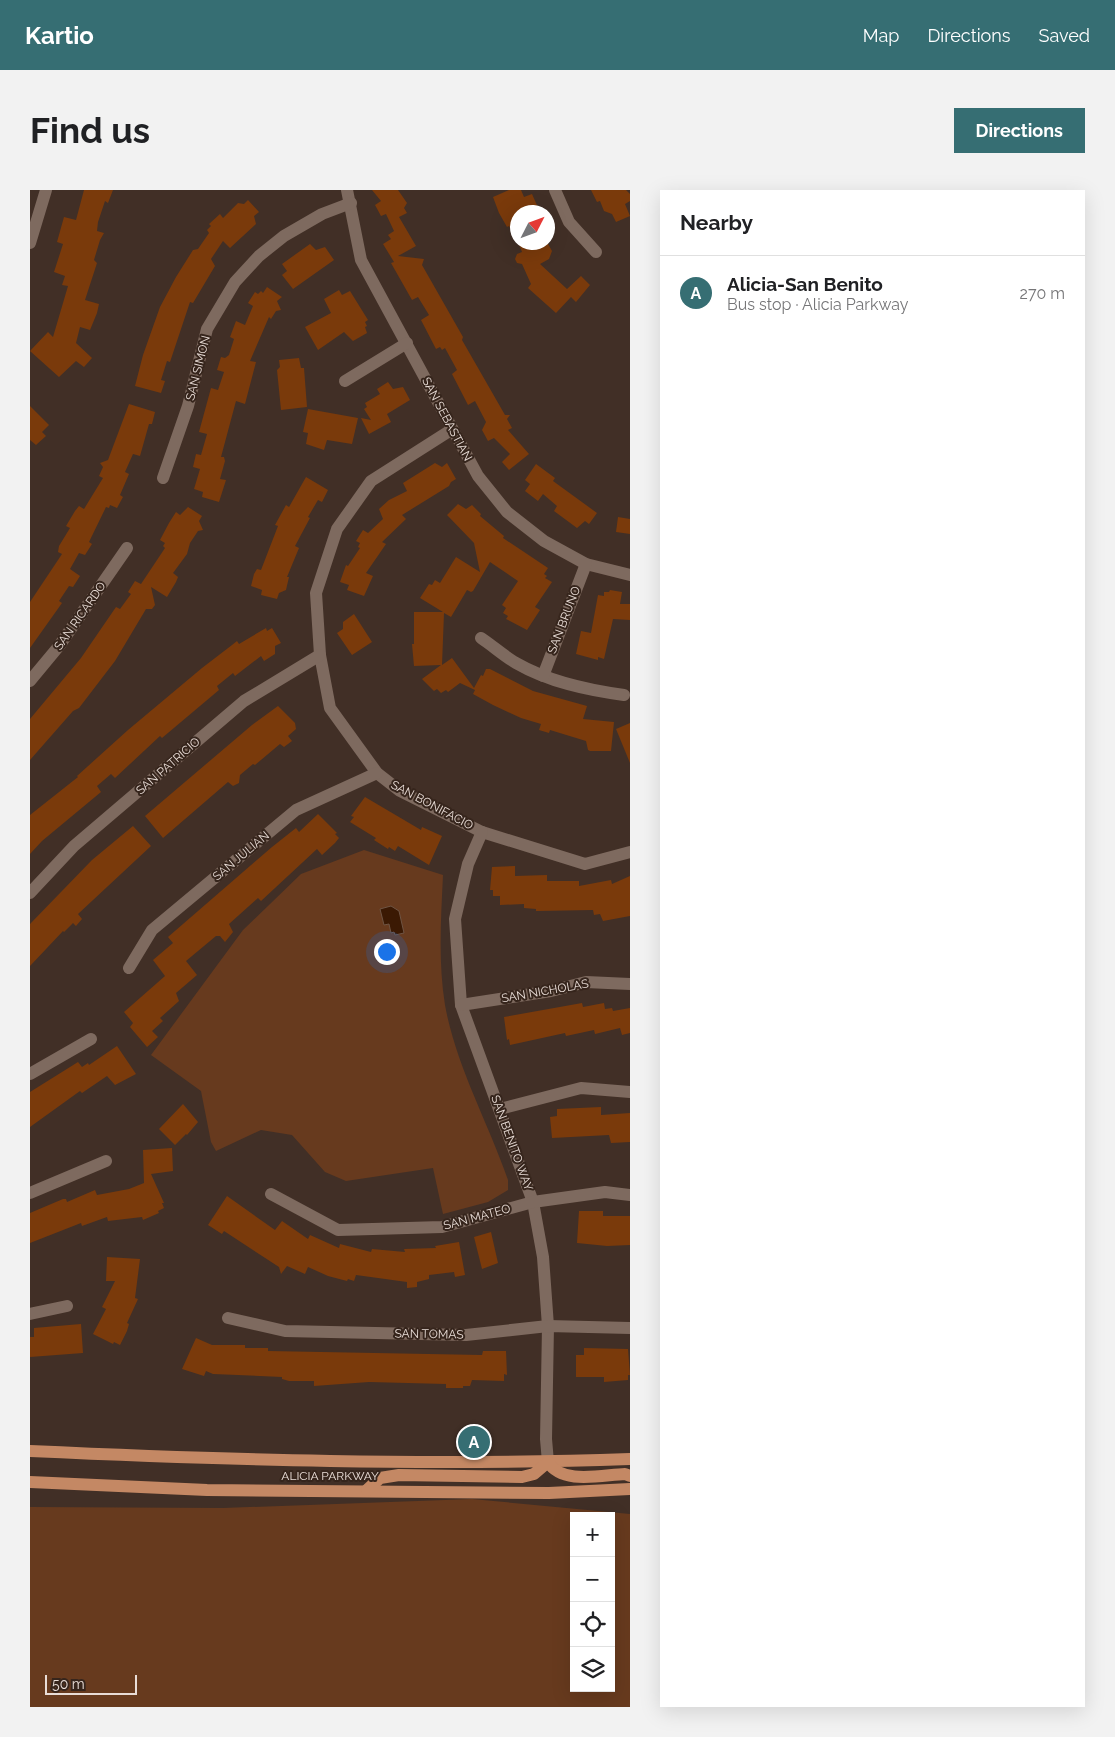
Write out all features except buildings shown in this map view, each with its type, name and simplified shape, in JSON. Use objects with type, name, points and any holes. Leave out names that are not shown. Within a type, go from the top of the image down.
[{"type":"main road","name":"ALICIA PARKWAY","points":[[30,1451],[208,1459],[548,1462],[630,1459]]},
{"type":"main road","points":[[366,1490],[380,1478],[399,1475],[522,1477],[534,1474],[548,1462],[553,1469],[565,1476],[625,1474],[630,1476]]},
{"type":"main road","name":"ALICIA PARKWAY","points":[[30,1482],[208,1490],[549,1493],[630,1489]]},
{"type":"street","points":[[30,243],[46,190]]},
{"type":"street","name":"SAN SEBASTIAN","points":[[347,190],[361,260],[380,298],[407,343],[451,430],[478,476],[507,512],[544,541],[586,564],[630,575]]},
{"type":"street","points":[[555,190],[569,222],[596,252]]},
{"type":"street","name":"SAN SIMON","points":[[163,478],[188,406],[207,329],[236,282],[259,256],[284,236],[322,214],[351,203]]},
{"type":"street","points":[[345,381],[407,343]]},
{"type":"street","name":"SAN BONIFACIO","points":[[451,430],[371,480],[337,529],[316,594],[320,654],[330,708],[377,773],[400,791],[482,832],[585,864],[630,852]]},
{"type":"street","name":"SAN RICARDO","points":[[30,681],[59,646],[127,548]]},
{"type":"street","name":"SAN BRUNO","points":[[542,676],[586,564]]},
{"type":"street","points":[[481,638],[516,663],[542,676],[584,690],[624,696]]},
{"type":"street","name":"SAN PATRICIO","points":[[30,893],[74,846],[244,701],[320,654]]},
{"type":"street","name":"SAN JULIAN","points":[[129,968],[152,930],[296,810],[377,773]]},
{"type":"street","name":"SAN BENITO WAY","points":[[482,832],[468,864],[455,919],[461,1005],[533,1202],[543,1256],[548,1326],[546,1439],[548,1462]]},
{"type":"street","name":"SAN NICHOLAS","points":[[461,1005],[551,991],[586,982],[630,984]]},
{"type":"street","points":[[30,1074],[92,1039]]},
{"type":"street","points":[[500,1109],[581,1088],[630,1092]]},
{"type":"street","points":[[30,1193],[106,1161]]},
{"type":"street","name":"SAN MATEO","points":[[271,1194],[338,1230],[442,1227],[533,1202],[605,1192],[630,1195]]},
{"type":"street","points":[[30,1314],[67,1306]]},
{"type":"street","name":"SAN TOMAS","points":[[228,1318],[285,1332],[466,1335],[548,1326],[630,1328]]},
{"type":"shaded area","points":[[364,850],[443,875],[441,956],[445,1005],[464,1072],[508,1180],[508,1190],[488,1202],[443,1214],[433,1168],[346,1181],[325,1172],[292,1135],[261,1130],[216,1151],[211,1142],[201,1091],[151,1055],[243,930],[301,874]]},
{"type":"shaded area","points":[[391,906],[399,911],[404,933],[395,935],[394,932],[391,933],[389,924],[384,925],[380,909]]},
{"type":"shaded area","points":[[472,1499],[609,1512],[570,1512],[570,1692],[615,1692],[615,1513],[630,1514],[630,1707],[30,1707],[30,1507],[223,1508]]},
{"type":"place","name":"Alicia-San Benito","points":[[474,1442]]}]
